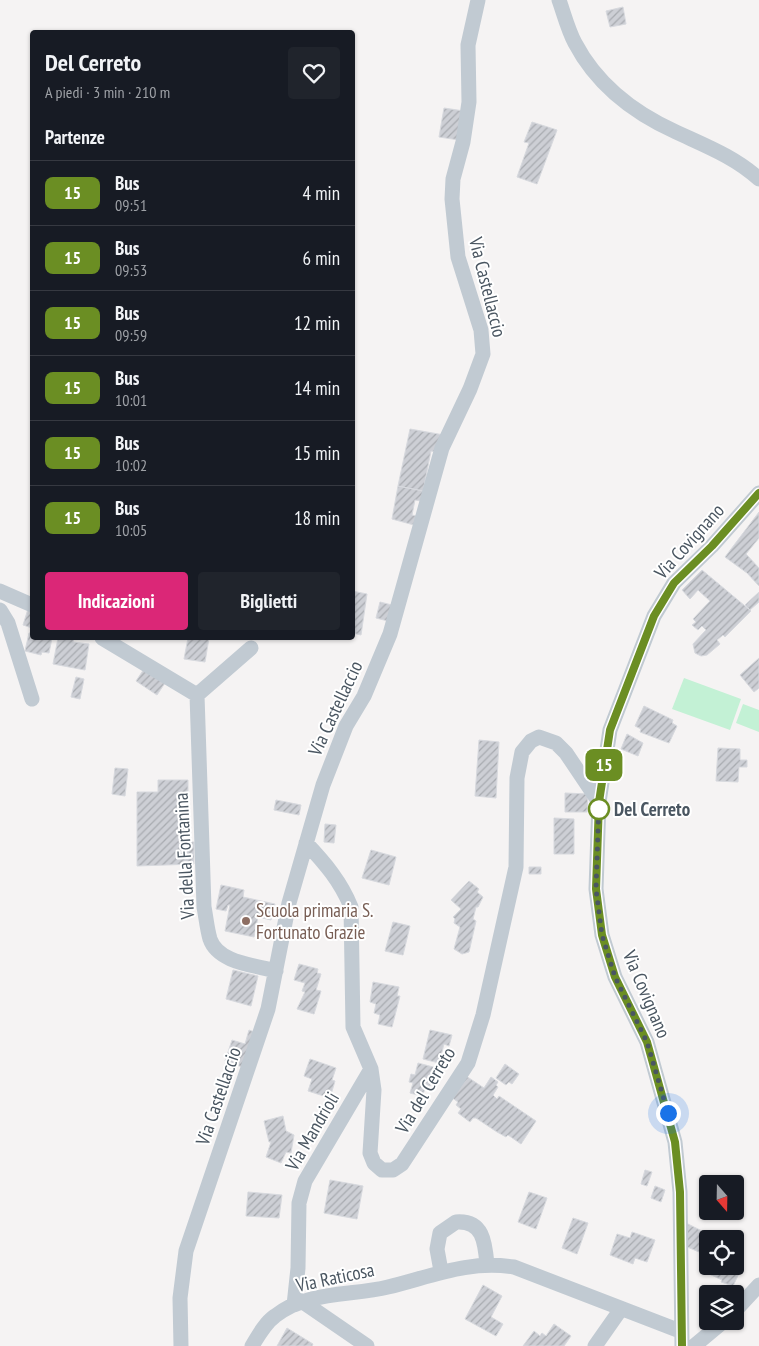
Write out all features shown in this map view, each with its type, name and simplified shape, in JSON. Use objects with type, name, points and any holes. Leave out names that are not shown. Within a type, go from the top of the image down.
[{"type":"street","name":"Via Castellaccio","points":[[181,1346],[180,1298],[186,1251],[268,1009],[288,903],[323,785],[346,726],[364,696],[390,634],[442,448],[470,389],[483,354],[480,330],[458,256],[452,199],[453,178],[463,142],[469,102],[468,45],[478,0]]},
{"type":"street","points":[[559,0],[574,42],[590,69],[622,100],[660,124],[741,163],[759,179]]},
{"type":"street","name":"Via Covignano","points":[[682,1346],[680,1330],[680,1192],[675,1142],[647,1042],[615,977],[602,935],[596,889],[599,802],[610,730],[654,616],[674,583],[712,546],[759,494]]},
{"type":"street","points":[[0,591],[30,604]]},
{"type":"street","points":[[0,610],[8,623],[32,699]]},
{"type":"street","points":[[105,640],[197,695],[251,648]]},
{"type":"street","name":"Via della Fontanina","points":[[197,695],[204,907],[210,941],[218,951],[228,958],[276,971]]},
{"type":"street","name":"Via del Cerreto","points":[[306,843],[328,866],[345,892],[351,908],[353,1027],[371,1070],[374,1090],[370,1154],[374,1164],[382,1170],[392,1170],[402,1164],[468,1063],[483,1015],[516,867],[517,778],[522,752],[531,741],[539,737],[556,743],[566,753],[599,802]]},
{"type":"street","name":"Via Mandrioli","points":[[298,1303],[299,1203],[304,1181],[371,1070]]},
{"type":"street","points":[[441,1271],[437,1249],[440,1233],[456,1222],[475,1225],[481,1231],[485,1242],[487,1264]]},
{"type":"street","name":"Via Raticosa","points":[[252,1346],[274,1316],[298,1303],[388,1287],[441,1271],[487,1264],[514,1268],[680,1330]]},
{"type":"street","points":[[744,1301],[759,1285]]},
{"type":"street","points":[[298,1303],[367,1346]]},
{"type":"street","points":[[594,1346],[621,1308]]},
{"type":"street","points":[[694,1346],[713,1330]]},
{"type":"green space","points":[[684,678],[741,699],[730,730],[672,709]]},
{"type":"green space","points":[[743,704],[759,710],[759,732],[736,723]]},
{"type":"building","points":[[623,7],[626,24],[610,27],[606,11]]},
{"type":"building","points":[[444,108],[464,111],[459,140],[439,137]]},
{"type":"building","points":[[532,122],[557,130],[537,184],[517,177],[529,143],[524,142]]},
{"type":"building","points":[[410,429],[444,435],[436,452],[431,451],[423,491],[398,486]]},
{"type":"building","points":[[398,486],[423,491],[421,501],[415,500],[412,515],[416,516],[414,525],[392,519]]},
{"type":"building","points":[[759,512],[759,538],[746,554],[759,568],[759,586],[747,573],[725,557]]},
{"type":"building","points":[[702,570],[751,611],[725,637],[723,635],[717,640],[720,644],[707,655],[701,656],[695,653],[693,644],[706,630],[702,626],[698,630],[692,625],[696,622],[693,619],[710,601],[698,590],[690,599],[682,590]]},
{"type":"building","points":[[355,592],[367,594],[361,635],[355,634]]},
{"type":"building","points":[[759,592],[759,602],[750,610],[745,605]]},
{"type":"building","points":[[380,602],[392,605],[388,621],[376,618]]},
{"type":"building","points":[[28,609],[30,610],[30,627],[23,625]]},
{"type":"building","points":[[29,633],[30,640],[52,640],[49,653],[42,652],[41,655],[25,651]]},
{"type":"building","points":[[58,640],[74,640],[73,642],[89,644],[85,670],[53,664]]},
{"type":"building","points":[[188,640],[209,640],[205,662],[184,659]]},
{"type":"building","points":[[759,658],[759,688],[754,692],[740,675]]},
{"type":"building","points":[[146,666],[167,680],[157,695],[136,681]]},
{"type":"building","points":[[76,677],[84,679],[80,699],[71,697]]},
{"type":"building","points":[[644,706],[673,720],[672,723],[677,726],[669,743],[640,732],[641,729],[635,726]]},
{"type":"building","points":[[627,734],[643,743],[638,756],[621,749]]},
{"type":"building","points":[[479,740],[499,742],[496,798],[475,796]]},
{"type":"building","points":[[718,748],[740,749],[740,760],[747,760],[747,767],[739,767],[738,782],[716,781]]},
{"type":"building","points":[[115,768],[128,769],[125,796],[112,794]]},
{"type":"building","points":[[158,780],[188,780],[188,842],[194,842],[194,864],[137,866],[137,792],[158,792]]},
{"type":"building","points":[[565,793],[588,794],[587,812],[565,812]]},
{"type":"building","points":[[276,800],[301,805],[299,815],[274,810]]},
{"type":"building","points":[[554,818],[574,819],[574,854],[554,854]]},
{"type":"building","points":[[325,824],[336,825],[334,843],[324,842]]},
{"type":"building","points":[[371,850],[396,857],[389,885],[362,878]]},
{"type":"building","points":[[529,867],[541,867],[541,874],[529,874]]},
{"type":"building","points":[[469,881],[479,889],[477,892],[483,897],[478,907],[476,907],[473,919],[476,921],[469,952],[462,954],[454,949],[460,927],[454,923],[455,919],[453,917],[461,909],[451,900]]},
{"type":"building","points":[[221,885],[244,890],[243,897],[275,904],[271,920],[258,917],[254,937],[225,931],[230,905],[228,905],[226,911],[216,909]]},
{"type":"building","points":[[393,922],[410,926],[403,955],[385,951]]},
{"type":"building","points":[[299,964],[318,969],[317,973],[321,974],[316,990],[321,991],[314,1014],[297,1009],[305,992],[302,991],[305,983],[294,980]]},
{"type":"building","points":[[233,970],[258,976],[251,1006],[226,999]]},
{"type":"building","points":[[373,982],[399,987],[397,996],[400,996],[392,1027],[378,1024],[380,1015],[374,1013],[376,1004],[370,1002]]},
{"type":"building","points":[[249,1030],[257,1033],[245,1068],[225,1061],[232,1040],[245,1044]]},
{"type":"building","points":[[430,1030],[452,1035],[449,1046],[444,1044],[439,1063],[423,1059]]},
{"type":"building","points":[[310,1059],[336,1068],[332,1080],[335,1081],[330,1098],[308,1091],[312,1079],[304,1076]]},
{"type":"building","points":[[418,1063],[437,1068],[430,1086],[427,1085],[422,1096],[410,1093],[413,1083],[409,1082],[411,1074],[415,1075]]},
{"type":"building","points":[[505,1064],[519,1074],[512,1084],[509,1082],[506,1085],[496,1078]]},
{"type":"building","points":[[466,1076],[484,1088],[491,1077],[498,1082],[496,1085],[498,1087],[493,1095],[497,1099],[499,1096],[536,1121],[521,1144],[508,1135],[506,1137],[497,1132],[476,1118],[473,1118],[470,1122],[458,1113],[461,1109],[456,1105],[458,1102],[451,1097]]},
{"type":"building","points":[[283,1116],[286,1131],[294,1135],[291,1153],[286,1152],[281,1163],[266,1157],[271,1142],[269,1142],[264,1121]]},
{"type":"building","points":[[645,1170],[652,1172],[647,1186],[641,1184]]},
{"type":"building","points":[[330,1180],[363,1186],[357,1219],[324,1213]]},
{"type":"building","points":[[655,1186],[665,1190],[661,1202],[651,1198]]},
{"type":"building","points":[[248,1192],[282,1195],[279,1218],[246,1216]]},
{"type":"building","points":[[529,1192],[547,1198],[536,1229],[518,1222]]},
{"type":"building","points":[[573,1218],[588,1223],[577,1254],[562,1248]]},
{"type":"building","points":[[686,1223],[700,1230],[699,1252],[685,1246]]},
{"type":"building","points":[[632,1232],[655,1240],[647,1262],[635,1258],[633,1264],[610,1255],[617,1234],[630,1238]]},
{"type":"building","points":[[711,1275],[738,1275],[733,1285],[721,1282],[722,1280]]},
{"type":"building","points":[[483,1285],[502,1296],[491,1317],[503,1324],[496,1336],[465,1319]]},
{"type":"building","points":[[554,1324],[571,1336],[564,1346],[523,1346],[534,1331],[540,1336],[542,1333],[546,1336]]},
{"type":"building","points":[[287,1328],[313,1344],[312,1346],[277,1346]]},
{"type":"bus line","name":"15","points":[[682,1346],[680,1330],[680,1192],[675,1142],[647,1042],[615,977],[602,935],[596,889],[599,802],[610,730],[654,616],[674,583],[712,546],[759,493]]},
{"type":"place","name":"Del Cerreto","points":[[599,809]]},
{"type":"place","name":"Scuola primaria S. Fortunato Grazie","points":[[246,921]]},
{"type":"route","points":[[599,809],[599,802],[596,889],[602,935],[615,977],[647,1042],[668,1113]]}]
